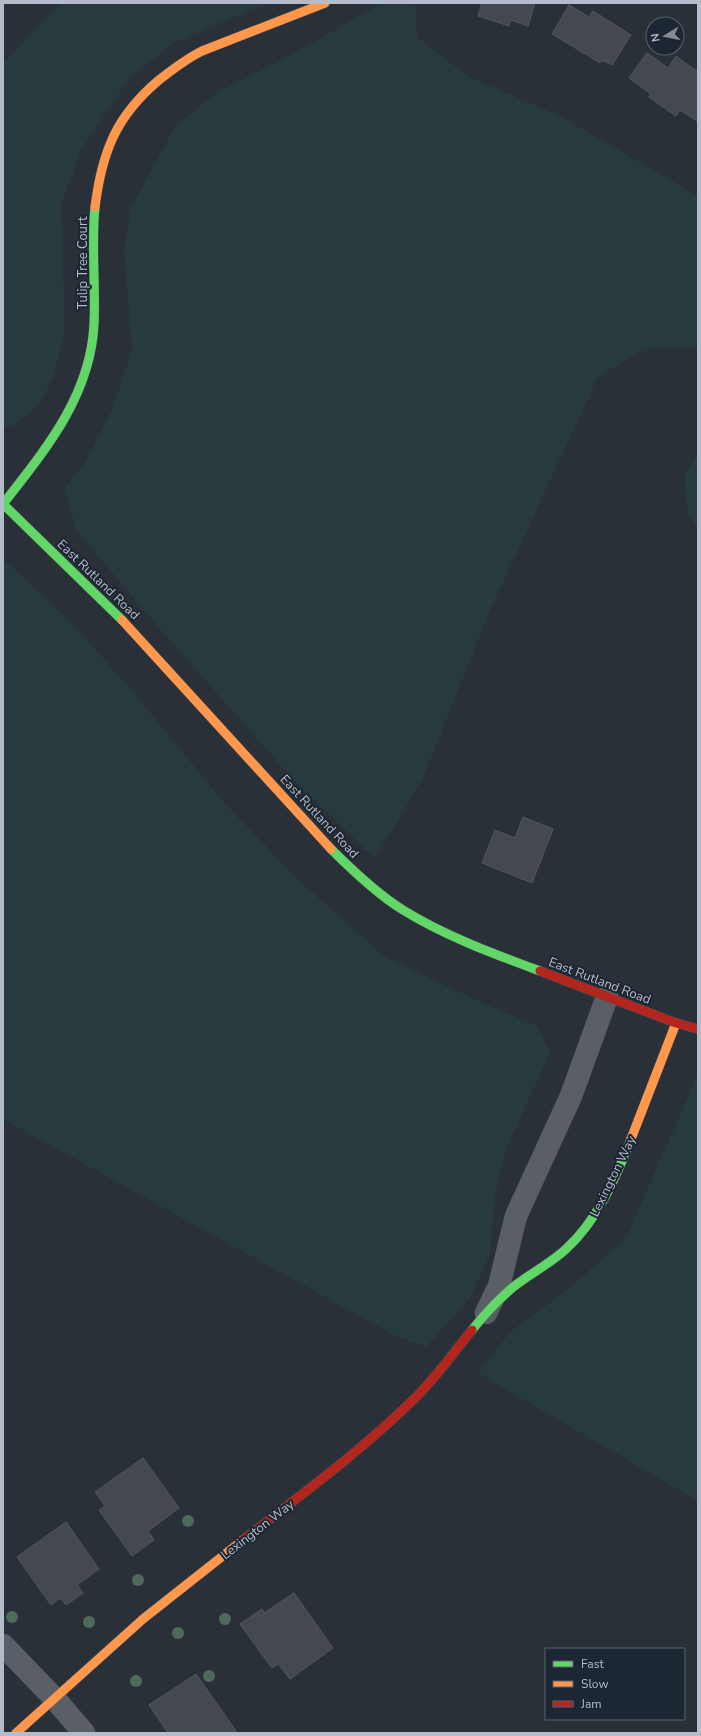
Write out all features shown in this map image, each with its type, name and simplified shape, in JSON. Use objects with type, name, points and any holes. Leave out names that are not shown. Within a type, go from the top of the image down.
[{"type":"street","name":"Tulip Tree Court","points":[[3,504],[60,426],[79,393],[90,356],[94,320],[92,236],[96,196],[105,155],[123,118],[149,89],[181,63],[216,45],[325,3]]},
{"type":"street","name":"East Rutland Road","points":[[3,504],[136,634],[320,839],[357,875],[403,910],[470,945],[676,1023],[698,1029]]},
{"type":"street","name":"Lexington Way","points":[[486,1313],[499,1286],[516,1216],[571,1096],[607,997]]},
{"type":"street","name":"Lexington Way","points":[[16,1733],[143,1619],[339,1465],[384,1427],[418,1395],[486,1313],[512,1288],[566,1249],[585,1229],[606,1195],[622,1161],[676,1023]]},
{"type":"street","points":[[3,1645],[55,1698],[84,1733]]},
{"type":"green space","points":[[61,3],[268,3],[174,43],[131,76],[81,150],[61,205],[65,331],[54,375],[40,404],[14,425],[3,428],[3,63]]},
{"type":"green space","points":[[382,3],[414,3],[416,9],[417,37],[469,77],[560,116],[698,196],[698,347],[645,349],[598,377],[488,615],[423,778],[375,859],[289,775],[147,614],[77,531],[64,489],[86,461],[112,410],[132,350],[124,248],[131,208],[174,128],[216,93],[282,60]]},
{"type":"green space","points":[[698,453],[698,530],[688,514],[684,477]]},
{"type":"green space","points":[[3,559],[69,620],[128,686],[226,805],[305,886],[385,957],[483,1003],[537,1026],[550,1053],[506,1149],[495,1196],[490,1254],[471,1297],[426,1347],[392,1334],[3,1119]]},
{"type":"green space","points":[[696,1078],[698,1078],[698,1501],[478,1373],[510,1332],[571,1287],[626,1238]]},
{"type":"building","points":[[482,3],[535,3],[528,26],[511,20],[509,26],[478,16]]},
{"type":"building","points":[[569,5],[589,17],[593,11],[631,35],[612,65],[602,60],[600,63],[552,34]]},
{"type":"building","points":[[645,56],[651,56],[668,68],[676,56],[698,72],[697,121],[680,110],[676,116],[649,97],[651,94],[629,78]]},
{"type":"building","points":[[523,817],[553,829],[532,883],[482,863],[495,830],[515,838]]},
{"type":"building","points":[[143,1458],[179,1508],[148,1531],[154,1540],[132,1556],[99,1510],[105,1506],[95,1492]]},
{"type":"building","points":[[66,1522],[99,1569],[77,1585],[83,1593],[66,1605],[60,1598],[51,1605],[17,1557]]},
{"type":"building","points":[[294,1593],[333,1648],[290,1679],[278,1664],[272,1668],[240,1624],[262,1609],[264,1613]]},
{"type":"building","points":[[196,1674],[236,1731],[233,1733],[168,1733],[149,1705]]},
{"type":"traffic: fast","points":[[3,504],[49,443],[63,421],[75,399],[84,376],[91,351],[94,325],[93,236],[95,207]]},
{"type":"traffic: fast","points":[[3,504],[122,620]]},
{"type":"traffic: fast","points":[[331,849],[357,874],[393,904],[403,910],[470,944],[540,971]]},
{"type":"traffic: fast","points":[[472,1330],[491,1308],[512,1288],[560,1254],[588,1225],[605,1197],[631,1139]]},
{"type":"traffic: slow","points":[[95,207],[102,169],[114,136],[132,107],[159,80],[185,61],[202,51],[325,3]]},
{"type":"traffic: slow","points":[[122,620],[331,849]]},
{"type":"traffic: slow","points":[[631,1139],[676,1023]]},
{"type":"traffic: slow","points":[[16,1733],[143,1619],[243,1540]]},
{"type":"traffic: jam","points":[[540,971],[676,1023],[698,1029]]},
{"type":"traffic: jam","points":[[243,1540],[332,1471],[397,1416],[432,1380],[472,1330]]}]
